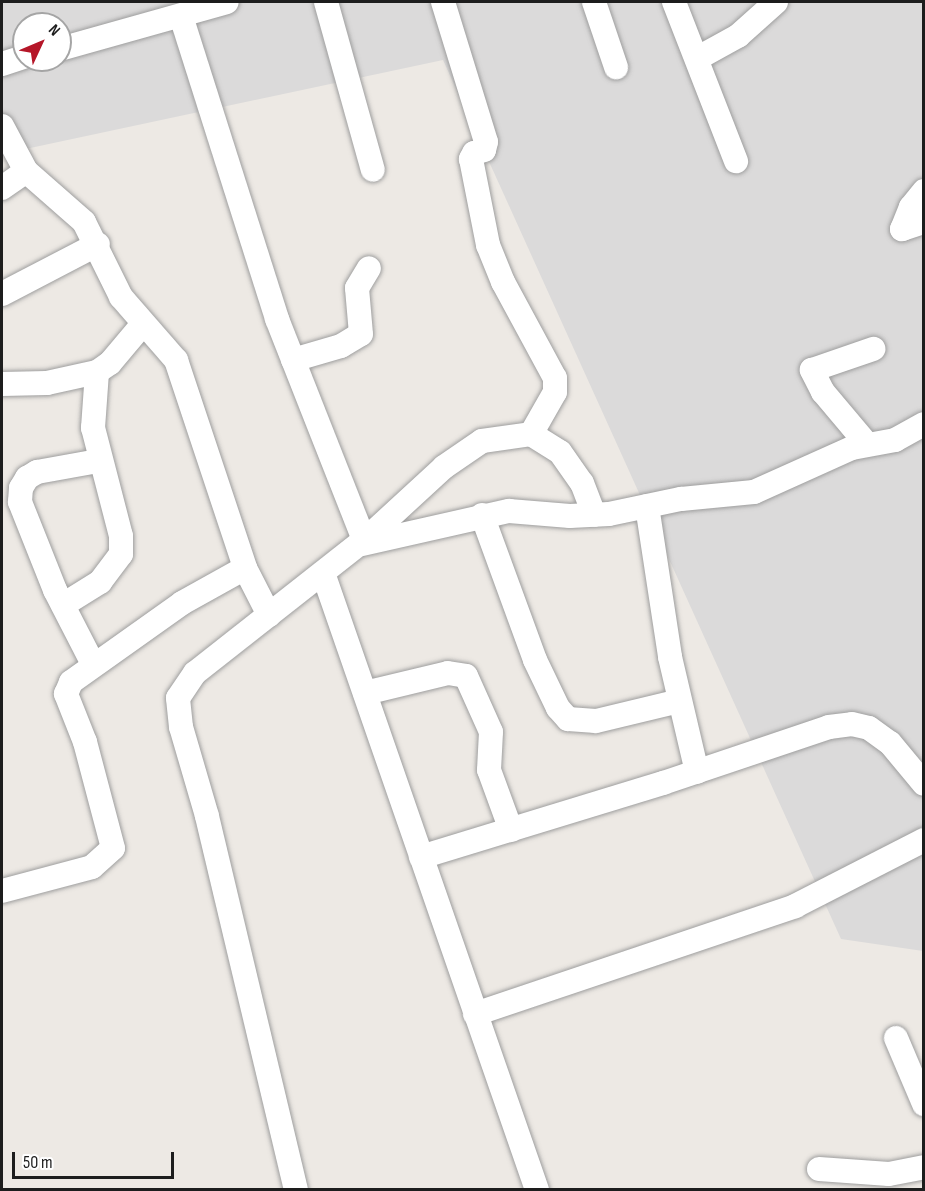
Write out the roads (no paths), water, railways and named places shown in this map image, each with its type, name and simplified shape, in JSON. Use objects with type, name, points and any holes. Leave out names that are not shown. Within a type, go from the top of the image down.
[{"type":"street","points":[[72,46],[227,2]]},
{"type":"street","points":[[326,2],[373,171]]},
{"type":"street","points":[[443,2],[486,142],[484,150],[474,153],[471,159],[488,245],[503,282],[555,378],[555,392],[531,434]]},
{"type":"street","points":[[594,2],[616,67]]},
{"type":"street","points":[[674,2],[698,58],[736,162]]},
{"type":"street","points":[[698,58],[738,36],[776,2]]},
{"type":"street","points":[[181,16],[293,360],[360,543]]},
{"type":"street","points":[[2,126],[26,171],[74,211],[98,244],[121,297],[142,325],[167,346],[183,375],[245,568],[270,615]]},
{"type":"street","points":[[2,188],[26,171]]},
{"type":"street","points":[[924,191],[911,207],[902,229],[924,222]]},
{"type":"street","points":[[2,294],[98,244]]},
{"type":"street","points":[[293,360],[357,338],[361,329],[357,288],[369,268]]},
{"type":"street","points":[[2,384],[47,383],[97,372],[111,363],[142,325]]},
{"type":"street","points":[[866,443],[823,392],[812,370],[873,350]]},
{"type":"street","points":[[63,605],[100,582],[121,554],[121,536],[98,461],[92,419],[97,372]]},
{"type":"street","points":[[360,543],[509,511],[594,515],[754,492],[866,443],[895,440],[924,424]]},
{"type":"street","points":[[296,1190],[207,816],[177,707],[184,686],[195,673],[360,543],[462,453],[499,436],[531,434],[560,452],[572,465],[594,515]]},
{"type":"street","points":[[93,664],[63,605],[25,518],[21,488],[27,478],[37,471],[98,461]]},
{"type":"street","points":[[647,506],[679,701],[697,772]]},
{"type":"street","points":[[482,515],[535,660],[558,708],[568,719],[596,721],[679,701]]},
{"type":"street","points":[[2,891],[92,867],[113,848],[113,837],[85,742],[66,694],[77,675],[182,603],[245,568]]},
{"type":"street","points":[[323,573],[537,1190]]},
{"type":"street","points":[[365,693],[448,673],[466,676],[491,732],[489,770],[511,830]]},
{"type":"street","points":[[421,856],[697,772],[829,727],[852,724],[869,728],[890,743],[924,784]]},
{"type":"street","points":[[476,1014],[795,906],[924,840]]},
{"type":"street","points":[[896,1038],[924,1104]]},
{"type":"street","points":[[819,1168],[890,1174],[924,1167]]}]
